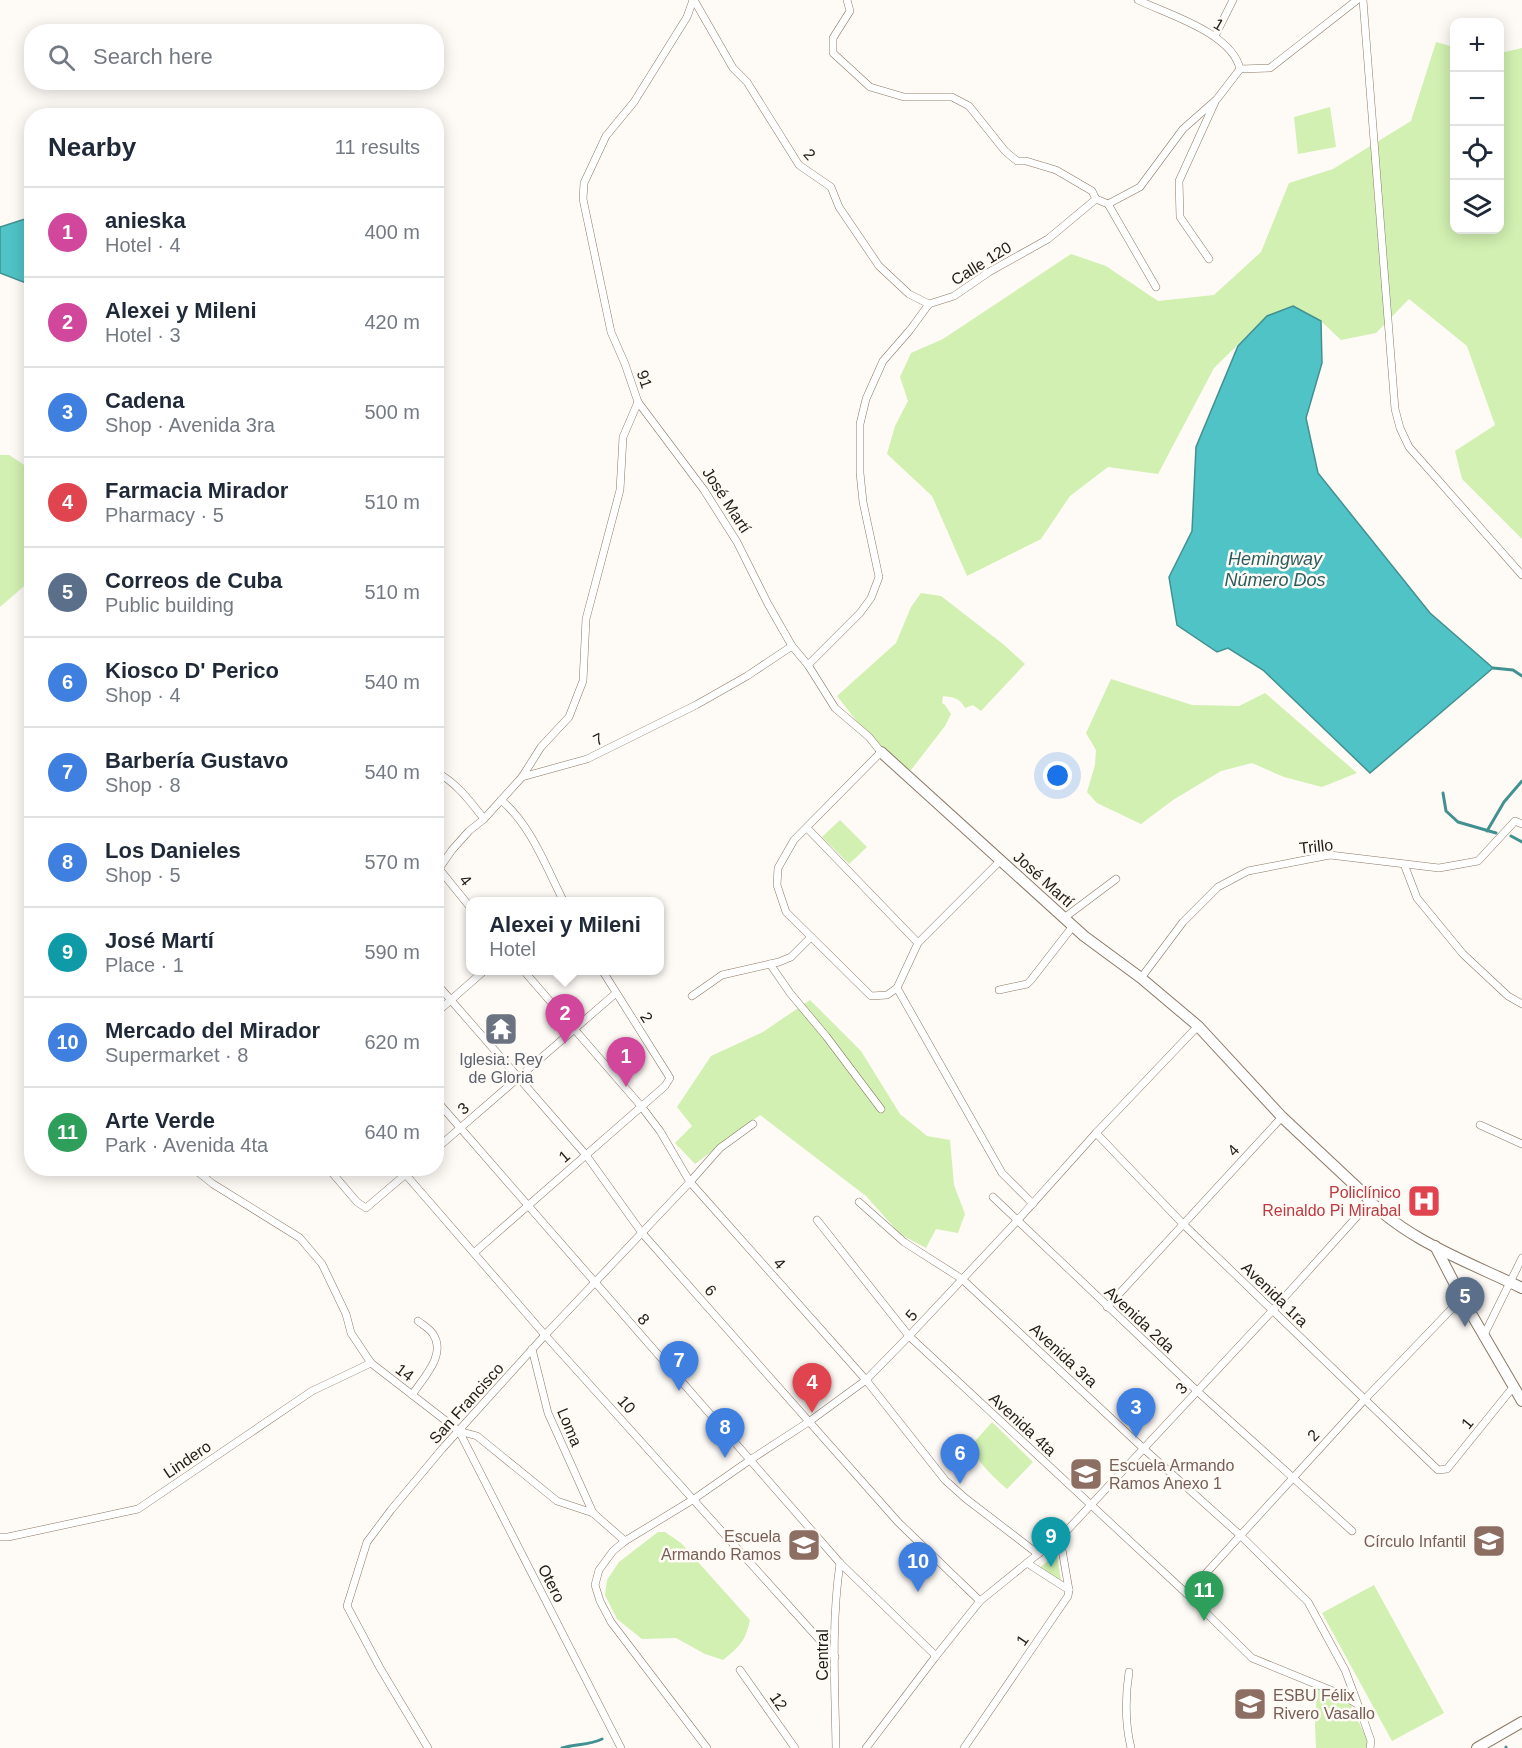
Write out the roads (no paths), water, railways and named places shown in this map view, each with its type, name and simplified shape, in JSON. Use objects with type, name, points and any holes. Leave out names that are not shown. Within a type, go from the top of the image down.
[{"type":"street","name":"2","points":[[694,0],[733,68],[747,82],[799,165],[831,188],[839,207],[879,266],[909,294],[929,304]]},
{"type":"street","name":"91","points":[[522,777],[541,747],[569,717],[583,681],[586,619],[620,490],[623,437],[638,402],[625,363],[611,332],[584,200],[584,183],[606,136],[634,102],[687,17],[694,0]]},
{"type":"street","points":[[847,0],[850,11],[833,38],[833,53],[870,87],[904,97],[952,97],[969,106],[1005,151],[1017,161],[1026,161],[1056,170],[1092,190],[1096,200],[1108,204],[1155,287]]},
{"type":"street","name":"1","points":[[1138,0],[1215,36],[1229,46],[1239,62],[1240,69]]},
{"type":"street","points":[[1215,36],[1233,0]]},
{"type":"street","points":[[1108,204],[1140,187],[1183,129],[1217,99],[1240,69],[1270,68],[1358,0]]},
{"type":"street","points":[[1364,0],[1395,409],[1400,428],[1409,447],[1522,575]]},
{"type":"street","points":[[1209,259],[1180,217],[1179,181],[1217,99]]},
{"type":"street","name":"Calle 120","points":[[929,304],[954,296],[989,272],[1048,239],[1096,200]]},
{"type":"street","points":[[808,665],[860,613],[871,598],[879,577],[863,502],[860,473],[860,424],[866,399],[883,361],[929,304]]},
{"type":"street","name":"José Martí","points":[[638,402],[704,490],[737,542],[768,604],[792,645],[808,665],[834,708],[869,737],[881,752],[1073,926],[1198,1026],[1282,1117],[1370,1202],[1401,1227],[1522,1288]]},
{"type":"street","name":"7","points":[[522,777],[587,759],[696,705],[747,676],[792,645]]},
{"type":"street","points":[[881,752],[794,840],[778,868],[777,885],[786,912],[871,996],[887,995],[897,988],[918,943],[1000,861]]},
{"type":"street","points":[[444,776],[467,797],[484,819]]},
{"type":"street","points":[[444,862],[469,831],[484,819],[522,777]]},
{"type":"street","points":[[501,800],[512,809],[529,835],[561,897]]},
{"type":"street","name":"Trillo","points":[[1140,978],[1190,915],[1218,887],[1248,871],[1330,855],[1439,868],[1478,861],[1515,821],[1522,824]]},
{"type":"street","points":[[807,828],[918,943]]},
{"type":"street","points":[[1404,864],[1417,898],[1463,954],[1509,996],[1522,1004]]},
{"type":"street","name":"4","points":[[444,878],[466,902]]},
{"type":"street","points":[[1064,918],[1116,879]]},
{"type":"street","points":[[999,990],[1027,984],[1073,926]]},
{"type":"street","points":[[692,996],[722,975],[779,962],[790,957],[811,937]]},
{"type":"street","points":[[770,964],[881,1109]]},
{"type":"street","points":[[444,1006],[478,975]]},
{"type":"street","name":"4","points":[[527,975],[641,1106],[660,1131],[690,1182],[866,1380],[945,1480],[1038,1554]]},
{"type":"street","name":"2","points":[[605,975],[670,1078]]},
{"type":"street","points":[[897,988],[1002,1173],[1033,1204]]},
{"type":"street","name":"6","points":[[444,992],[586,1155],[642,1233],[898,1522],[980,1601]]},
{"type":"street","name":"3","points":[[444,1142],[616,993]]},
{"type":"street","name":"5","points":[[706,1748],[611,1622],[595,1585],[598,1570],[613,1551],[626,1541],[694,1499],[810,1421],[866,1380],[1198,1026]]},
{"type":"street","name":"1","points":[[475,1252],[664,1086],[670,1078]]},
{"type":"street","name":"8","points":[[444,1109],[840,1563],[936,1656]]},
{"type":"street","name":"4","points":[[1107,1307],[1282,1117]]},
{"type":"street","name":"San Francisco","points":[[428,1748],[380,1668],[347,1606],[367,1542],[391,1510],[532,1348],[720,1148],[753,1124]]},
{"type":"street","points":[[1480,1125],[1522,1144]]},
{"type":"street","name":"Avenida 1ra","points":[[1096,1133],[1183,1224],[1438,1470]]},
{"type":"street","name":"14","points":[[203,1176],[300,1238],[322,1264],[346,1314],[351,1333],[370,1363],[459,1431],[477,1436],[557,1501],[593,1514],[626,1541]]},
{"type":"street","points":[[335,1176],[357,1202],[366,1208],[404,1176]]},
{"type":"street","name":"10","points":[[406,1176],[475,1252],[545,1335],[835,1657]]},
{"type":"street","name":"Avenida 2da","points":[[993,1197],[1107,1307],[1352,1531]]},
{"type":"street","name":"Avenida 3ra","points":[[859,1202],[883,1226],[904,1242],[962,1279],[1241,1536],[1308,1602],[1345,1670],[1371,1741],[1370,1748]]},
{"type":"street","name":"3","points":[[866,1748],[980,1601],[1060,1538],[1273,1310],[1370,1202]]},
{"type":"street","name":"Avenida 4ta","points":[[817,1220],[909,1336],[1187,1594],[1252,1658],[1340,1694],[1357,1704]]},
{"type":"street","points":[[1435,1246],[1462,1298],[1522,1401]]},
{"type":"street","points":[[1484,1335],[1522,1258]]},
{"type":"street","name":"2","points":[[1187,1594],[1365,1399],[1462,1298]]},
{"type":"street","points":[[412,1395],[437,1355],[433,1333],[418,1321]]},
{"type":"street","name":"Loma","points":[[532,1348],[548,1413],[593,1514]]},
{"type":"street","name":"Lindero","points":[[2,1537],[138,1509],[312,1391],[370,1363]]},
{"type":"street","name":"1","points":[[1438,1470],[1447,1469],[1514,1386]]},
{"type":"street","name":"Otero","points":[[459,1431],[621,1748]]},
{"type":"street","points":[[1060,1538],[1068,1590]]},
{"type":"street","name":"Central","points":[[836,1748],[836,1588],[840,1563]]},
{"type":"street","points":[[1027,1563],[1068,1590]]},
{"type":"street","name":"1","points":[[964,1748],[1064,1603],[1068,1590]]},
{"type":"street","name":"12","points":[[740,1670],[795,1748]]},
{"type":"street","points":[[1129,1672],[1126,1717],[1131,1748]]},
{"type":"street","points":[[1477,1748],[1522,1722]]},
{"type":"water","points":[[24,219],[24,282],[0,273],[0,227]]},
{"type":"water","name":"Hemingway Número Dos","points":[[1293,306],[1321,321],[1322,363],[1306,418],[1318,473],[1430,613],[1493,668],[1370,773],[1263,670],[1228,648],[1217,652],[1177,625],[1169,577],[1192,531],[1196,447],[1238,346],[1267,316]]},
{"type":"waterway","points":[[1493,668],[1513,670],[1522,676]]},
{"type":"waterway","points":[[1487,831],[1504,802],[1522,781]]},
{"type":"waterway","points":[[1443,793],[1446,811],[1458,822],[1496,833]]},
{"type":"waterway","points":[[1511,836],[1522,842]]},
{"type":"waterway","points":[[562,1748],[602,1739]]},
{"type":"place","name":"Iglesia: Rey de Gloria","points":[[501,1029]]},
{"type":"place","name":"Alexei y Mileni","points":[[565,1044]]},
{"type":"place","name":"anieska","points":[[626,1087]]},
{"type":"place","name":"Policlínico Reinaldo Pi Mirabal","points":[[1424,1201]]},
{"type":"place","name":"Correos de Cuba","points":[[1465,1327]]},
{"type":"place","name":"Barbería Gustavo","points":[[679,1391]]},
{"type":"place","name":"Farmacia Mirador","points":[[812,1413]]},
{"type":"place","name":"Cadena","points":[[1136,1438]]},
{"type":"place","name":"Los Danieles","points":[[725,1458]]},
{"type":"place","name":"Escuela Armando Ramos Anexo 1","points":[[1086,1474]]},
{"type":"place","name":"Kiosco D' Perico","points":[[960,1484]]},
{"type":"place","name":"Círculo Infantil","points":[[1489,1541]]},
{"type":"place","name":"Escuela Armando Ramos","points":[[804,1545]]},
{"type":"place","name":"José Martí","points":[[1051,1567]]},
{"type":"place","name":"Mercado del Mirador","points":[[918,1592]]},
{"type":"place","name":"Arte Verde","points":[[1204,1621]]},
{"type":"place","name":"ESBU Félix Rivero Vasallo","points":[[1250,1704]]}]
